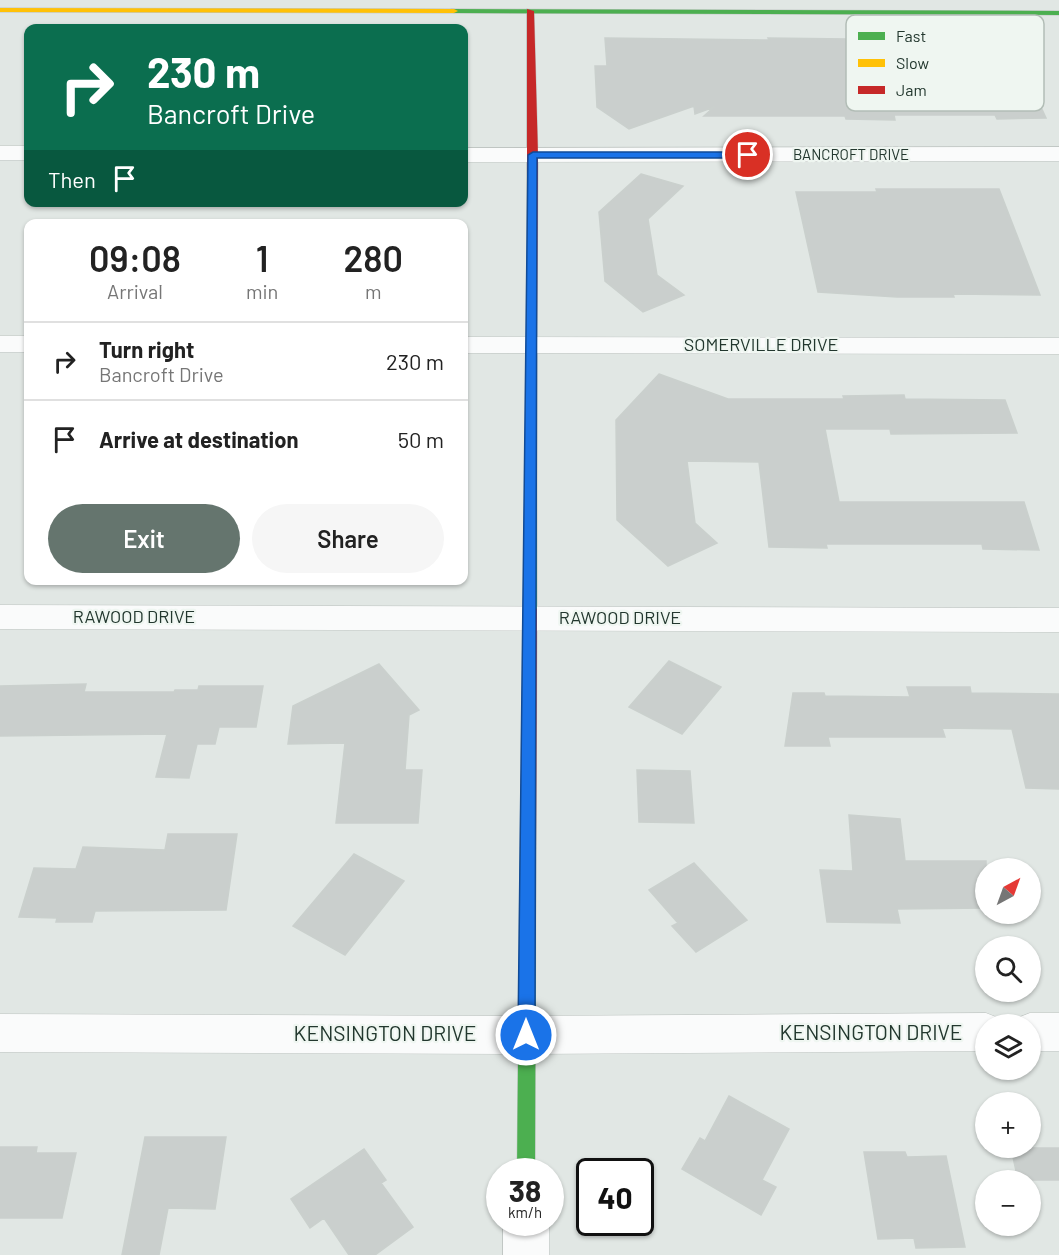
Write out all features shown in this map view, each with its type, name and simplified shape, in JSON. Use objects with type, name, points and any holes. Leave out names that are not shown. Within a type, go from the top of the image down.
[{"type":"street","points":[[0,10],[1059,12]]},
{"type":"street","points":[[526,1158],[533,155],[530,11]]},
{"type":"street","points":[[0,153],[24,153]]},
{"type":"street","name":"BANCROFT DRIVE","points":[[468,155],[1059,154]]},
{"type":"street","points":[[0,344],[24,344]]},
{"type":"street","name":"SOMERVILLE DRIVE","points":[[468,345],[1059,346]]},
{"type":"street","name":"RAWOOD DRIVE","points":[[0,616],[1059,620]]},
{"type":"street","name":"KENSINGTON DRIVE","points":[[0,1033],[526,1035],[975,1032]]},
{"type":"street","points":[[1041,1032],[1059,1032]]},
{"type":"street","points":[[525,1255],[526,1236]]},
{"type":"building","points":[[605,38],[846,39],[846,111],[1043,111],[1046,118],[997,119],[995,115],[894,115],[895,120],[846,119],[845,116],[704,116],[714,107],[695,114],[694,106],[629,129],[597,107],[595,66],[607,66]]},
{"type":"building","points":[[641,174],[683,186],[648,219],[657,275],[684,295],[643,312],[605,281],[599,212]]},
{"type":"building","points":[[876,189],[999,189],[1040,295],[953,294],[954,297],[897,297],[818,292],[796,192],[877,192]]},
{"type":"building","points":[[659,374],[728,399],[844,399],[843,396],[904,395],[905,399],[1005,400],[1017,433],[891,434],[890,429],[825,429],[839,502],[1024,502],[1039,550],[983,549],[982,544],[826,544],[827,548],[769,547],[759,462],[687,461],[695,523],[717,543],[668,566],[617,520],[616,420]]},
{"type":"building","points":[[669,661],[721,687],[682,734],[629,707]]},
{"type":"building","points":[[379,664],[419,710],[409,715],[405,770],[422,770],[418,823],[336,823],[345,743],[288,744],[293,706]]},
{"type":"building","points":[[86,684],[84,692],[174,692],[175,690],[198,690],[199,686],[263,686],[256,727],[219,727],[215,744],[197,744],[189,778],[156,777],[167,734],[0,736],[0,686]]},
{"type":"building","points":[[907,687],[970,687],[971,693],[1059,694],[1059,789],[1026,788],[1012,729],[942,728],[945,737],[828,737],[830,746],[785,746],[793,693],[824,693],[825,696],[910,697]]},
{"type":"building","points":[[637,770],[690,771],[694,823],[639,822]]},
{"type":"building","points":[[849,815],[900,819],[905,861],[975,861],[975,908],[897,909],[900,923],[827,922],[820,870],[853,871]]},
{"type":"building","points":[[168,834],[237,834],[226,910],[95,911],[92,922],[56,922],[57,918],[19,917],[34,868],[76,869],[83,847],[165,850]]},
{"type":"building","points":[[354,854],[404,881],[345,955],[293,926]]},
{"type":"building","points":[[694,863],[747,920],[696,952],[672,926],[678,923],[649,890]]},
{"type":"building","points":[[729,1096],[789,1129],[762,1180],[776,1187],[761,1215],[682,1169],[700,1138],[705,1141]]},
{"type":"building","points":[[145,1137],[226,1137],[215,1209],[168,1208],[159,1255],[122,1255]]},
{"type":"building","points":[[0,1147],[37,1147],[36,1153],[76,1153],[62,1218],[0,1218]]},
{"type":"building","points":[[1041,1148],[1059,1148],[1059,1180],[1041,1180],[1041,1170],[1016,1170],[1013,1158],[1041,1158]]},
{"type":"building","points":[[364,1149],[386,1180],[381,1183],[413,1227],[375,1255],[349,1255],[324,1218],[310,1228],[291,1199]]},
{"type":"building","points":[[864,1152],[905,1152],[907,1157],[946,1156],[965,1247],[916,1248],[914,1238],[878,1239]]},
{"type":"traffic: fast","points":[[454,11],[1059,13]]},
{"type":"traffic: fast","points":[[530,609],[532,328]]},
{"type":"traffic: fast","points":[[526,1158],[528,848]]},
{"type":"traffic: slow","points":[[0,10],[454,11]]},
{"type":"traffic: jam","points":[[530,11],[533,155],[532,328]]},
{"type":"traffic: jam","points":[[528,848],[530,609]]},
{"type":"route","points":[[526,1035],[533,155],[748,155]]}]
